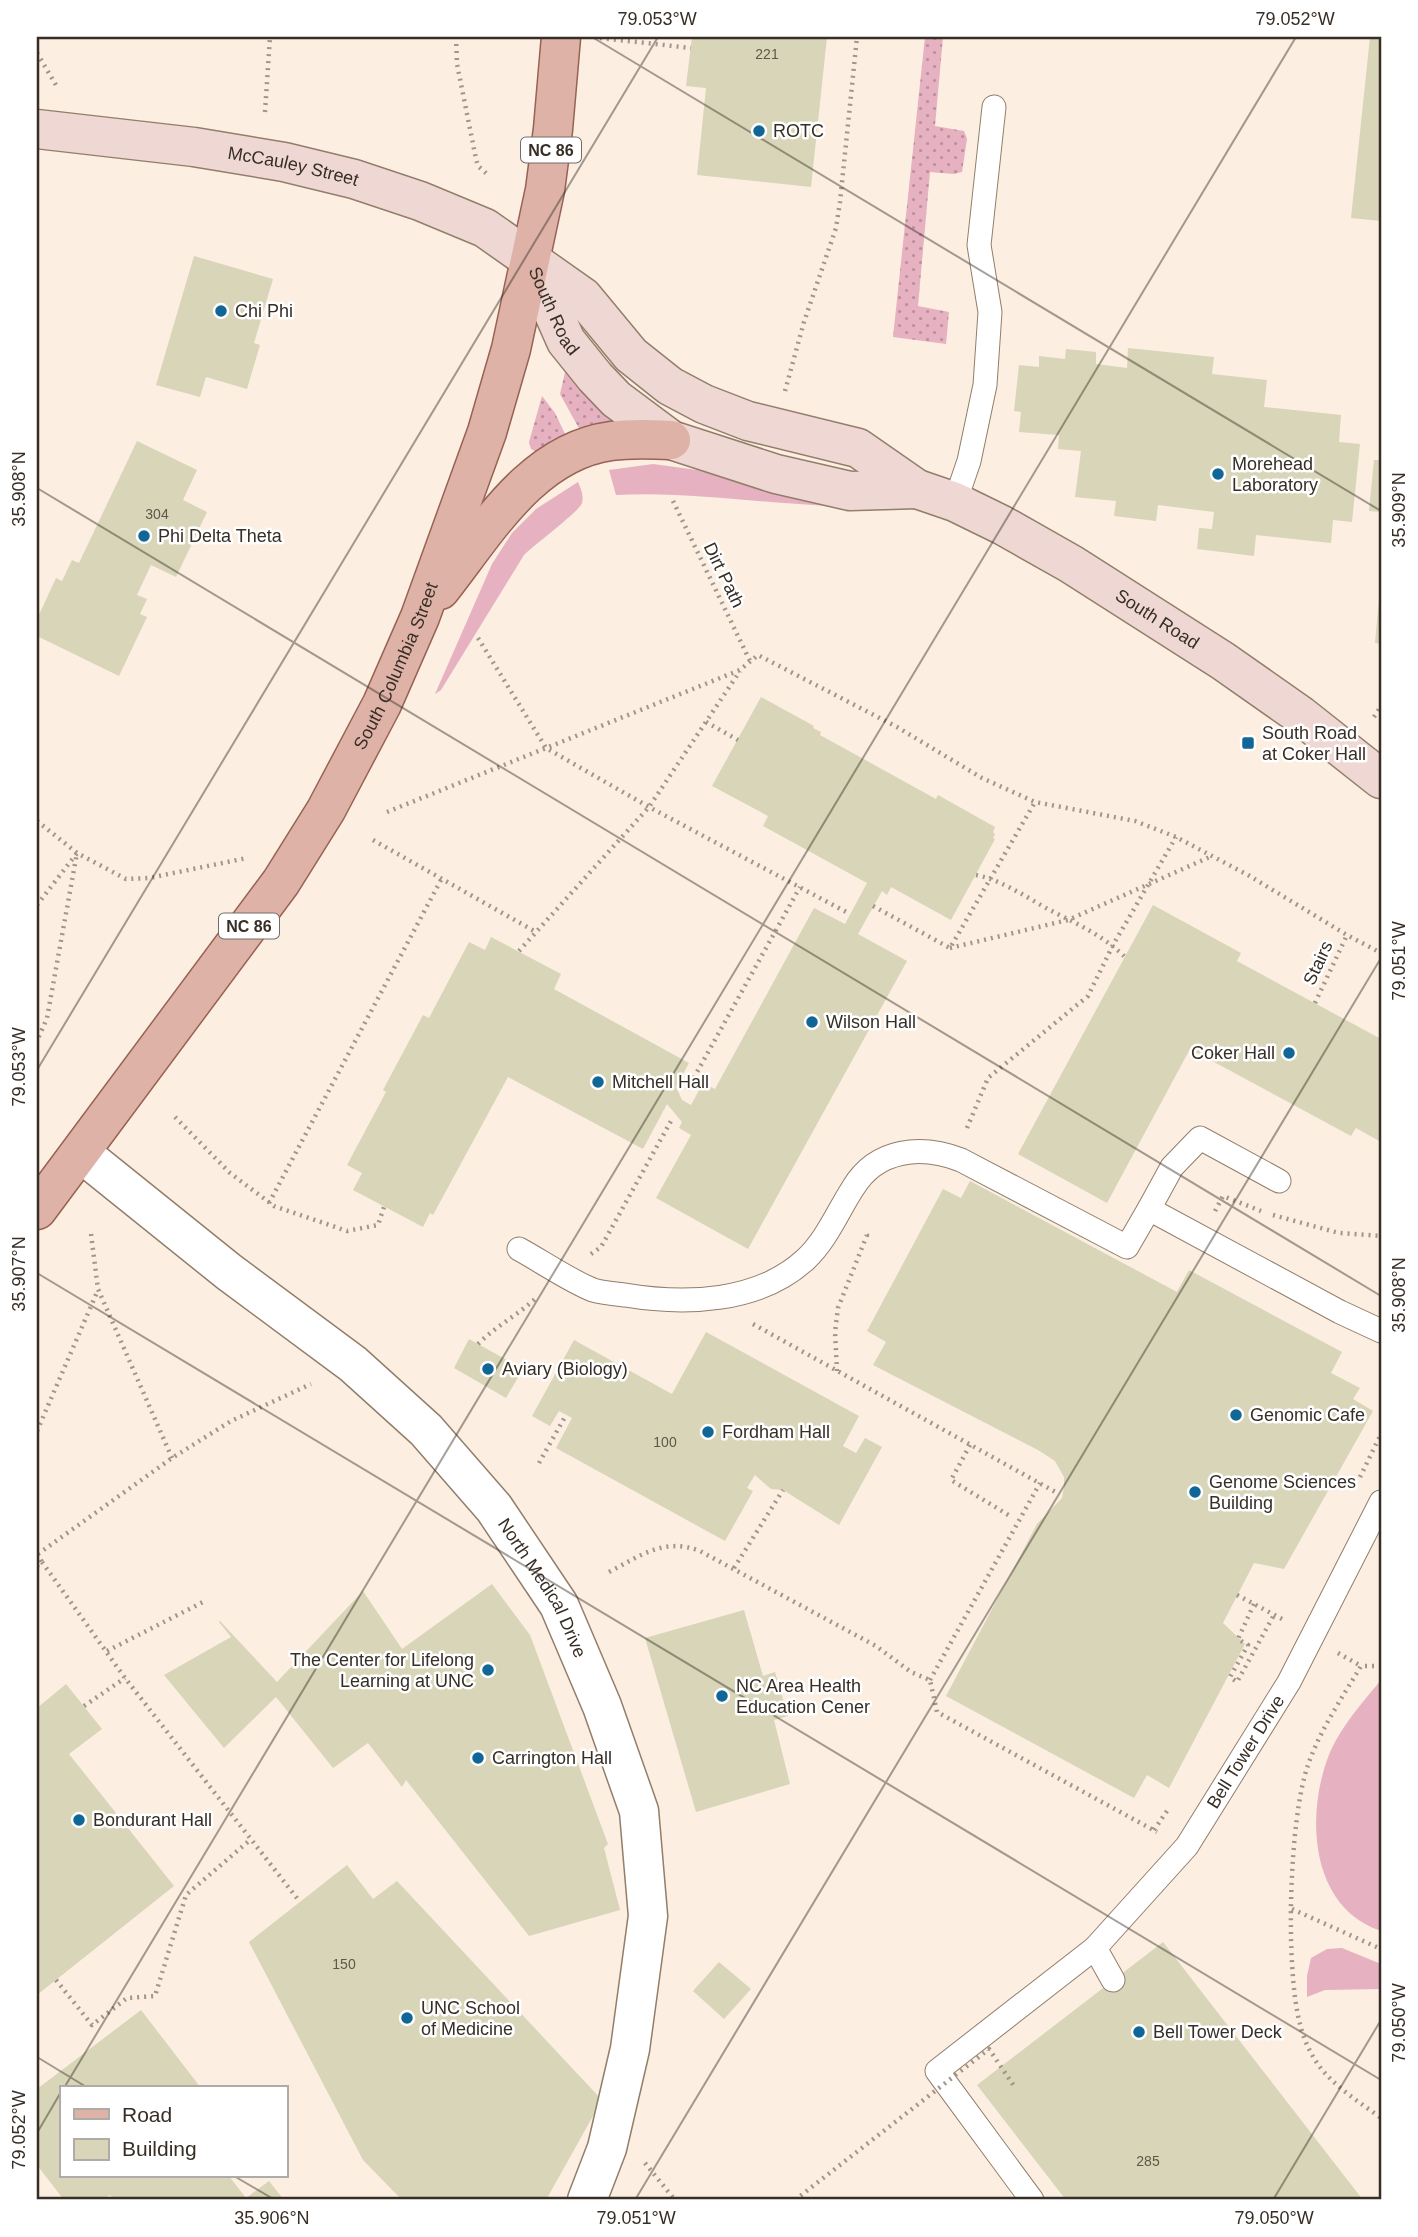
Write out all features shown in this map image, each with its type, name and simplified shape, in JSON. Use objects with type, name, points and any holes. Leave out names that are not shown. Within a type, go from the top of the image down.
[{"type":"main road","name":"South Columbia Street","points":[[37,1210],[281,882],[326,810],[382,704],[420,617],[487,432],[511,349],[549,165],[561,37]]},
{"type":"main road","name":"McCauley Street","points":[[37,129],[194,147],[284,162],[354,179],[420,201],[485,228],[531,262]]},
{"type":"main road","name":"South Road","points":[[531,262],[566,341],[616,399],[671,440],[776,474],[850,491],[917,489]]},
{"type":"main road","name":"South Road","points":[[531,262],[583,297],[632,355],[670,386],[704,404],[748,421],[858,448],[917,489],[954,502],[1002,525],[1149,612],[1300,715],[1381,779]]},
{"type":"main road","points":[[420,617],[518,491],[552,465],[582,450],[609,441],[671,440]]},
{"type":"street","name":"North Medical Drive","points":[[81,1153],[229,1272],[353,1364],[426,1430],[494,1508],[559,1605],[602,1706],[639,1811],[648,1916],[641,1984],[630,2049],[607,2148],[587,2200]]},
{"type":"lane","points":[[954,502],[969,461],[985,386],[990,312],[979,245],[995,107]]},
{"type":"lane","points":[[519,1249],[594,1290],[652,1300],[706,1298],[737,1295],[792,1271],[822,1241],[854,1185],[868,1170],[884,1159],[920,1150],[961,1160],[1127,1247],[1172,1167],[1200,1138],[1279,1181]]},
{"type":"lane","points":[[1149,1209],[1340,1312],[1381,1331]]},
{"type":"lane","name":"Bell Tower Drive","points":[[1032,2200],[937,2071],[1095,1948],[1187,1846],[1289,1682],[1381,1502]]},
{"type":"lane","points":[[1095,1948],[1113,1980]]},
{"type":"path","points":[[265,111],[270,37]]},
{"type":"path","points":[[456,37],[457,64],[476,159],[478,166],[487,174]]},
{"type":"path","points":[[787,383],[804,322],[836,229],[857,37]]},
{"type":"path","points":[[599,38],[691,48]]},
{"type":"path","points":[[37,53],[56,85]]},
{"type":"path","name":"Dirt Path","points":[[673,501],[750,662]]},
{"type":"path","points":[[478,638],[546,748],[649,807],[850,914]]},
{"type":"path","points":[[387,812],[740,670],[758,654],[897,727],[982,778],[1035,802],[1135,821],[1176,837],[1213,855],[1381,953]]},
{"type":"path","points":[[519,951],[649,807],[740,670]]},
{"type":"path","points":[[1374,717],[1381,706]]},
{"type":"path","points":[[706,722],[738,740]]},
{"type":"path","points":[[950,948],[1035,802]]},
{"type":"path","points":[[37,821],[77,853],[126,879],[149,878],[248,857]]},
{"type":"path","points":[[961,1160],[968,1125],[988,1078],[1088,996],[1113,945],[1176,837]]},
{"type":"path","points":[[373,840],[536,932]]},
{"type":"path","points":[[37,905],[77,853]]},
{"type":"path","points":[[37,1041],[47,1018],[77,853]]},
{"type":"path","points":[[873,906],[950,948],[1068,920],[1213,855]]},
{"type":"path","points":[[976,875],[992,878],[1113,945],[1125,957]]},
{"type":"path","points":[[269,1203],[442,878]]},
{"type":"path","points":[[687,1090],[800,887]]},
{"type":"path","name":"Stairs","points":[[1315,1003],[1347,935]]},
{"type":"path","points":[[175,1117],[230,1173],[274,1206],[347,1231],[379,1225],[384,1207]]},
{"type":"path","points":[[478,1344],[494,1328],[526,1308],[561,1272],[601,1247],[671,1121]]},
{"type":"path","points":[[1201,1238],[1223,1196],[1268,1214],[1329,1231],[1381,1236]]},
{"type":"path","points":[[835,1218],[867,1235],[838,1308],[835,1332],[837,1371]]},
{"type":"path","points":[[91,1234],[98,1289],[172,1458]]},
{"type":"path","points":[[37,1431],[98,1289]]},
{"type":"path","points":[[706,1298],[1059,1494]]},
{"type":"path","points":[[300,1902],[125,1678],[37,1553],[172,1458],[231,1421],[353,1364]]},
{"type":"path","points":[[539,1463],[566,1415]]},
{"type":"path","points":[[970,1445],[951,1480],[1010,1516]]},
{"type":"path","points":[[1040,1483],[930,1680],[937,1712],[1187,1846]]},
{"type":"path","points":[[734,1568],[783,1490]]},
{"type":"path","points":[[609,1572],[641,1553],[670,1545],[689,1547],[734,1568],[876,1646],[911,1672],[930,1680]]},
{"type":"path","points":[[37,1566],[42,1562]]},
{"type":"path","points":[[1237,1595],[1288,1623]]},
{"type":"path","points":[[107,1651],[203,1602]]},
{"type":"path","points":[[1254,1604],[1238,1639],[1248,1645],[1230,1678],[1237,1682],[1274,1615]]},
{"type":"path","points":[[1335,1651],[1361,1666],[1381,1666]]},
{"type":"path","points":[[1361,1666],[1326,1726],[1308,1766],[1299,1805],[1292,1909],[1292,1972],[1295,2000],[1307,2043],[1316,2062],[1343,2090],[1381,2118]]},
{"type":"path","points":[[84,1706],[125,1678]]},
{"type":"path","points":[[56,1980],[92,2025],[127,1998],[155,1996],[186,1895],[250,1840]]},
{"type":"path","points":[[1292,1909],[1381,1949]]},
{"type":"path","points":[[795,2200],[989,2049],[1016,2089]]},
{"type":"path","points":[[644,2162],[675,2200]]},
{"type":"shaded area","points":[[925,37],[943,37],[935,126],[964,131],[967,139],[962,172],[930,172],[918,306],[949,312],[946,344],[893,337]]},
{"type":"shaded area","points":[[566,368],[611,418],[610,422],[581,432],[560,394]]},
{"type":"shaded area","points":[[542,396],[555,413],[567,438],[535,451],[531,449],[529,442]]},
{"type":"shaded area","points":[[653,464],[705,471],[835,506],[699,496],[616,495],[609,470]]},
{"type":"shaded area","points":[[578,482],[582,503],[524,555],[441,690],[435,694],[492,564],[512,533],[536,509]]},
{"type":"shaded area","points":[[1381,1680],[1381,1931],[1357,1919],[1339,1901],[1326,1879],[1319,1854],[1316,1827],[1323,1774],[1331,1750],[1347,1722]]},
{"type":"shaded area","points":[[1342,1948],[1381,1964],[1381,1989],[1325,1990],[1307,1997],[1307,1976],[1311,1958],[1327,1949]]},
{"type":"building","name":"ROTC","points":[[692,37],[827,37],[811,187],[697,175],[706,88],[686,86]]},
{"type":"building","points":[[1370,37],[1381,37],[1381,221],[1351,218]]},
{"type":"building","name":"Chi Phi","points":[[194,256],[273,279],[254,343],[260,345],[247,389],[206,377],[200,397],[156,385]]},
{"type":"building","name":"Morehead Laboratory","points":[[1128,348],[1214,357],[1212,374],[1267,380],[1264,407],[1341,415],[1339,442],[1360,444],[1352,522],[1333,520],[1331,543],[1256,535],[1254,556],[1197,549],[1199,528],[1212,529],[1214,512],[1158,505],[1156,521],[1114,516],[1116,501],[1075,497],[1081,451],[1058,449],[1059,435],[1019,432],[1021,412],[1014,411],[1019,365],[1039,367],[1039,356],[1065,359],[1066,349],[1096,352],[1096,364],[1127,368]]},
{"type":"building","name":"Phi Delta Theta","points":[[137,441],[197,470],[183,500],[207,512],[176,577],[151,565],[137,595],[147,599],[140,614],[147,617],[119,676],[37,636],[37,619],[56,578],[62,581],[72,560],[79,563]]},
{"type":"building","points":[[1374,460],[1381,460],[1381,512],[1369,511]]},
{"type":"building","points":[[1379,599],[1381,600],[1381,644],[1375,643]]},
{"type":"building","name":"Wilson Hall","points":[[761,697],[814,726],[813,728],[821,732],[820,735],[936,799],[938,795],[995,827],[995,839],[951,920],[891,887],[887,895],[882,891],[858,934],[907,961],[748,1249],[656,1198],[691,1135],[679,1128],[682,1122],[667,1104],[643,1149],[508,1077],[433,1215],[430,1213],[423,1227],[353,1190],[362,1173],[347,1165],[423,1015],[429,1018],[469,942],[485,950],[491,937],[561,974],[554,989],[689,1063],[676,1087],[682,1100],[691,1105],[703,1083],[715,1089],[814,908],[845,924],[867,883],[763,826],[768,816],[712,786]]},
{"type":"building","name":"Coker Hall","points":[[1153,905],[1241,953],[1237,961],[1381,1039],[1381,1142],[1356,1128],[1351,1136],[1190,1049],[1107,1203],[1018,1154]]},
{"type":"building","name":"Genome Sciences Building","points":[[970,1181],[1177,1292],[1189,1270],[1342,1352],[1331,1373],[1360,1388],[1353,1399],[1373,1411],[1284,1569],[1254,1563],[1223,1623],[1245,1644],[1169,1788],[1147,1775],[1134,1798],[946,1696],[1037,1524],[1062,1498],[1064,1487],[1064,1477],[1055,1461],[1038,1450],[873,1365],[886,1342],[867,1331],[943,1189],[961,1198]]},
{"type":"building","name":"Fordham Hall","points":[[706,1332],[859,1416],[843,1446],[856,1453],[865,1438],[882,1447],[839,1525],[783,1490],[771,1489],[755,1475],[747,1488],[753,1491],[725,1541],[556,1448],[572,1418],[559,1411],[550,1426],[532,1416],[574,1340],[672,1394]]},
{"type":"building","name":"Aviary (Biology)","points":[[469,1339],[523,1369],[506,1398],[454,1368]]},
{"type":"building","name":"Carrington Hall","points":[[492,1584],[530,1635],[608,1844],[604,1848],[620,1910],[529,1936],[406,1780],[402,1787],[368,1743],[333,1768],[276,1697],[224,1748],[164,1675],[231,1637],[220,1621],[277,1682],[363,1591],[402,1649]]},
{"type":"building","name":"NC Area Health Education Cener","points":[[744,1610],[763,1676],[775,1672],[788,1716],[774,1720],[790,1784],[696,1812],[645,1638]]},
{"type":"building","name":"Bondurant Hall","points":[[66,1684],[102,1729],[69,1754],[174,1886],[37,1995],[37,1708]]},
{"type":"building","name":"UNC School of Medicine","points":[[347,1865],[373,1899],[397,1881],[602,2100],[546,2200],[402,2200],[363,2160],[249,1942]]},
{"type":"building","name":"Bell Tower Deck","points":[[1163,1942],[1363,2200],[1066,2200],[977,2085]]},
{"type":"building","points":[[719,1962],[751,1989],[724,2019],[693,1991]]},
{"type":"building","points":[[141,2010],[199,2086],[60,2086],[60,2178],[231,2178],[246,2198],[269,2181],[284,2200],[114,2200],[110,2195],[102,2200],[64,2200],[37,2165],[37,2089]]},
{"type":"place","name":"ROTC","points":[[759,131]]},
{"type":"place","name":"Chi Phi","points":[[221,311]]},
{"type":"place","name":"Morehead Laboratory","points":[[1218,474]]},
{"type":"place","name":"Phi Delta Theta","points":[[144,536]]},
{"type":"place","name":"South Road at Coker Hall","points":[[1248,743]]},
{"type":"place","name":"Wilson Hall","points":[[812,1022]]},
{"type":"place","name":"Coker Hall","points":[[1289,1053]]},
{"type":"place","name":"Mitchell Hall","points":[[598,1082]]},
{"type":"place","name":"Aviary (Biology)","points":[[488,1369]]},
{"type":"place","name":"Genomic Cafe","points":[[1236,1415]]},
{"type":"place","name":"Fordham Hall","points":[[708,1432]]},
{"type":"place","name":"Genome Sciences Building","points":[[1195,1492]]},
{"type":"place","name":"The Center for Lifelong Learning at UNC","points":[[488,1670]]},
{"type":"place","name":"NC Area Health Education Cener","points":[[722,1696]]},
{"type":"place","name":"Carrington Hall","points":[[478,1758]]},
{"type":"place","name":"Bondurant Hall","points":[[79,1820]]},
{"type":"place","name":"UNC School of Medicine","points":[[407,2018]]},
{"type":"place","name":"Bell Tower Deck","points":[[1139,2032]]}]
